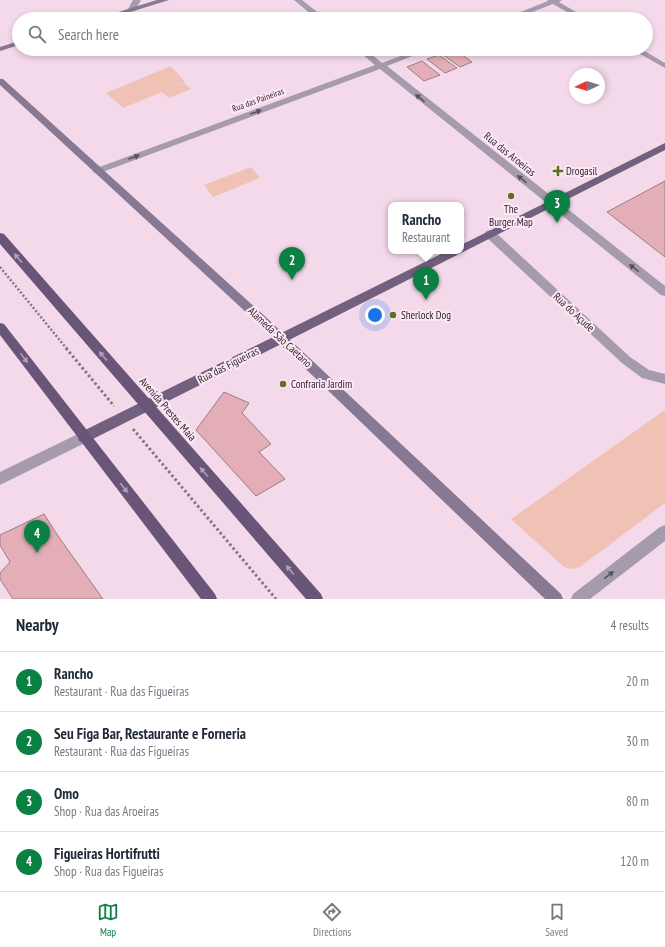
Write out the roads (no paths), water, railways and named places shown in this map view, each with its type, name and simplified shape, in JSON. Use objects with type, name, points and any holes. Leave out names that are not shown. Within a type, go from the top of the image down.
[{"type":"highway","name":"Avenida Prestes Maia","points":[[0,237],[316,599]]},
{"type":"highway","points":[[0,327],[210,599]]},
{"type":"main road","points":[[122,12],[165,0]]},
{"type":"main road","points":[[0,49],[12,46]]},
{"type":"main road","name":"Alameda São Caetano","points":[[0,80],[281,338],[556,599]]},
{"type":"main road","points":[[464,247],[665,146]]},
{"type":"main road","name":"Rua das Figueiras","points":[[84,437],[450,254]]},
{"type":"street","points":[[132,9],[137,0]]},
{"type":"street","points":[[298,0],[313,12]]},
{"type":"street","points":[[525,12],[554,1],[572,12]]},
{"type":"street","name":"Rua das Aroeiras","points":[[369,56],[665,292]]},
{"type":"street","name":"Rua das Paineiras","points":[[97,170],[407,56]]},
{"type":"street","points":[[647,56],[665,66]]},
{"type":"street","name":"Rua do Açude","points":[[490,234],[626,360],[646,374],[665,379]]},
{"type":"street","name":"Rua das Figueiras","points":[[0,479],[84,437]]},
{"type":"street","points":[[578,599],[665,532]]},
{"type":"place","name":"Drogasil","points":[[558,171]]},
{"type":"place","name":"The Burger Map","points":[[511,196]]},
{"type":"place","name":"Omo","points":[[557,223]]},
{"type":"place","name":"Seu Figa Bar, Restaurante e Forneria","points":[[292,280]]},
{"type":"place","name":"Rancho","points":[[426,300]]},
{"type":"place","name":"Sherlock Dog","points":[[393,315]]},
{"type":"place","name":"Confraria Jardim","points":[[283,384]]},
{"type":"place","name":"Figueiras Hortifrutti","points":[[37,553]]}]
